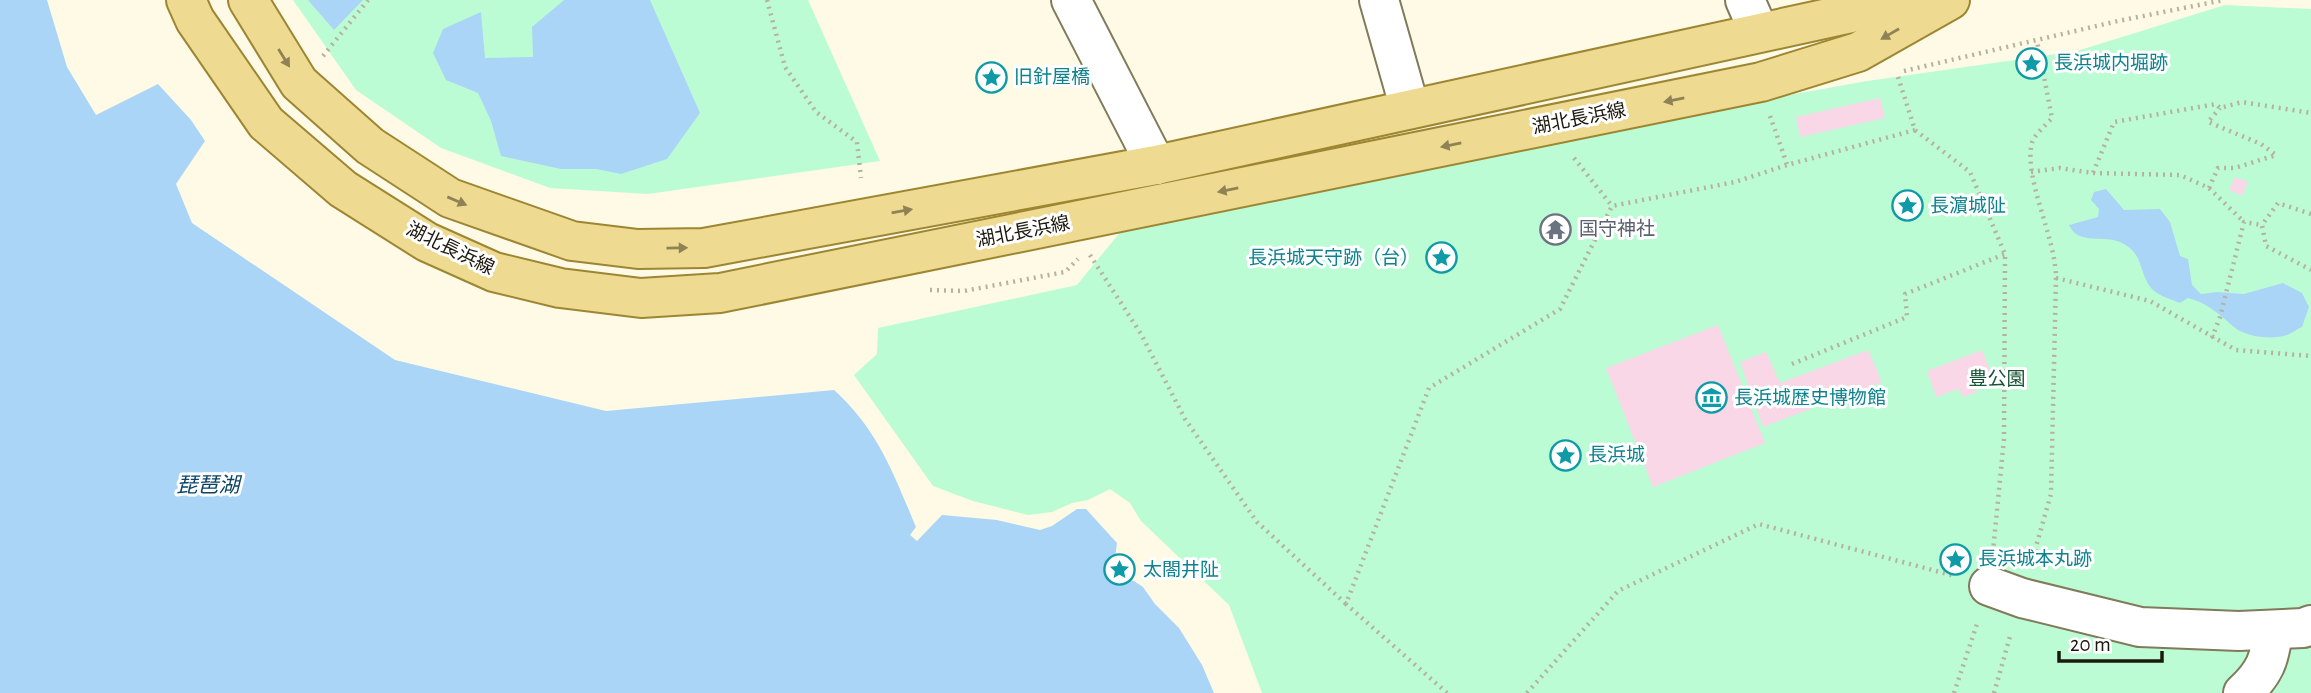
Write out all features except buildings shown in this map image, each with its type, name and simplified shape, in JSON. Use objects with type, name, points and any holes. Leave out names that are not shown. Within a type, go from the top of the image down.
[{"type":"main road","name":"湖北長浜線","points":[[186,0],[195,20],[266,123],[343,189],[427,242],[494,271],[560,288],[641,298],[733,290],[1761,82],[1858,52],[1950,0]]},
{"type":"main road","points":[[248,0],[299,83],[369,146],[450,198],[572,241],[638,249],[704,247],[1156,165],[1410,109],[1752,16],[1847,13],[1911,0]]},
{"type":"street","points":[[1071,0],[1156,165]]},
{"type":"street","points":[[1379,0],[1410,109]]},
{"type":"street","points":[[2006,592],[2140,627],[2273,630],[2311,625]]},
{"type":"street","points":[[2243,693],[2257,680],[2270,656],[2273,630]]},
{"type":"path","points":[[299,83],[368,0]]},
{"type":"path","points":[[767,0],[785,67],[816,112],[857,142],[861,178]]},
{"type":"path","points":[[1954,693],[2006,592],[2050,494],[2056,260],[2031,172],[2032,142],[2052,118],[2037,41]]},
{"type":"path","points":[[1898,77],[1915,130],[1970,172],[2005,254],[2006,592],[1994,693]]},
{"type":"path","points":[[2209,188],[2218,168],[2235,168],[2276,155],[2261,144],[2208,122],[2220,108],[2242,102],[2311,113]]},
{"type":"path","points":[[2093,173],[2114,122],[2217,104],[2220,108]]},
{"type":"path","points":[[1612,206],[1735,182],[1915,130]]},
{"type":"path","points":[[1775,134],[1787,165]]},
{"type":"path","points":[[1569,152],[1612,206]]},
{"type":"path","points":[[2031,172],[2060,168],[2093,173],[2180,175],[2209,188],[2244,222],[2262,225]]},
{"type":"path","points":[[2311,214],[2278,203],[2262,225],[2266,246],[2311,270]]},
{"type":"path","points":[[1346,604],[1429,388],[1560,309],[1612,206]]},
{"type":"path","points":[[2212,338],[2220,317],[2244,222]]},
{"type":"path","points":[[1087,250],[1141,334],[1185,419],[1257,522],[1447,693]]},
{"type":"path","points":[[1792,364],[1907,317],[1905,294],[2005,254]]},
{"type":"path","points":[[2056,278],[2150,301],[2236,350],[2311,356]]},
{"type":"path","points":[[1527,693],[1618,591],[1759,524],[2006,592]]},
{"type":"green space","points":[[293,0],[808,0],[880,161],[648,194],[550,188],[441,148],[356,90]]},
{"type":"green space","name":"豊公園","points":[[2225,5],[2311,9],[2311,693],[1262,693],[1229,605],[1141,521],[1130,503],[1110,489],[1088,500],[1072,503],[1052,512],[1028,515],[973,501],[933,486],[854,375],[877,354],[878,328],[1077,285],[1126,225],[1673,116],[1867,81],[2077,51]]},
{"type":"water","name":"琵琶湖","points":[[0,0],[47,0],[67,67],[96,115],[158,84],[191,120],[205,141],[176,184],[192,223],[395,360],[606,411],[834,390],[850,405],[874,437],[916,527],[910,535],[917,541],[942,515],[997,520],[1040,530],[1052,526],[1077,509],[1086,509],[1117,543],[1113,572],[1120,578],[1134,581],[1143,587],[1155,604],[1179,628],[1202,665],[1214,693],[0,693]]},
{"type":"water","points":[[308,0],[363,0],[334,30]]},
{"type":"water","points":[[564,0],[650,0],[700,113],[667,159],[621,174],[596,169],[561,169],[501,156],[491,121],[478,93],[446,80],[433,53],[443,29],[481,12],[485,58],[533,57],[532,27]]},
{"type":"water","points":[[2106,189],[2124,210],[2160,209],[2170,222],[2180,256],[2188,259],[2192,285],[2201,294],[2244,294],[2283,283],[2302,293],[2309,307],[2302,327],[2281,337],[2252,335],[2239,330],[2201,303],[2188,298],[2180,303],[2157,293],[2147,282],[2134,252],[2129,247],[2115,241],[2085,238],[2073,231],[2069,225],[2098,217],[2099,209],[2091,200],[2094,192]]},
{"type":"place","name":"長浜城内堀跡","points":[[2031,63]]},
{"type":"place","name":"旧針屋橋","points":[[991,77]]},
{"type":"place","name":"長濵城阯","points":[[1907,206]]},
{"type":"place","name":"国守神社","points":[[1556,229]]},
{"type":"place","name":"長浜城天守跡（台）","points":[[1442,258]]},
{"type":"place","name":"長浜城歴史博物館","points":[[1711,398]]},
{"type":"place","name":"長浜城","points":[[1565,455]]},
{"type":"place","name":"長浜城本丸跡","points":[[1955,559]]},
{"type":"place","name":"太閤井阯","points":[[1120,570]]}]
